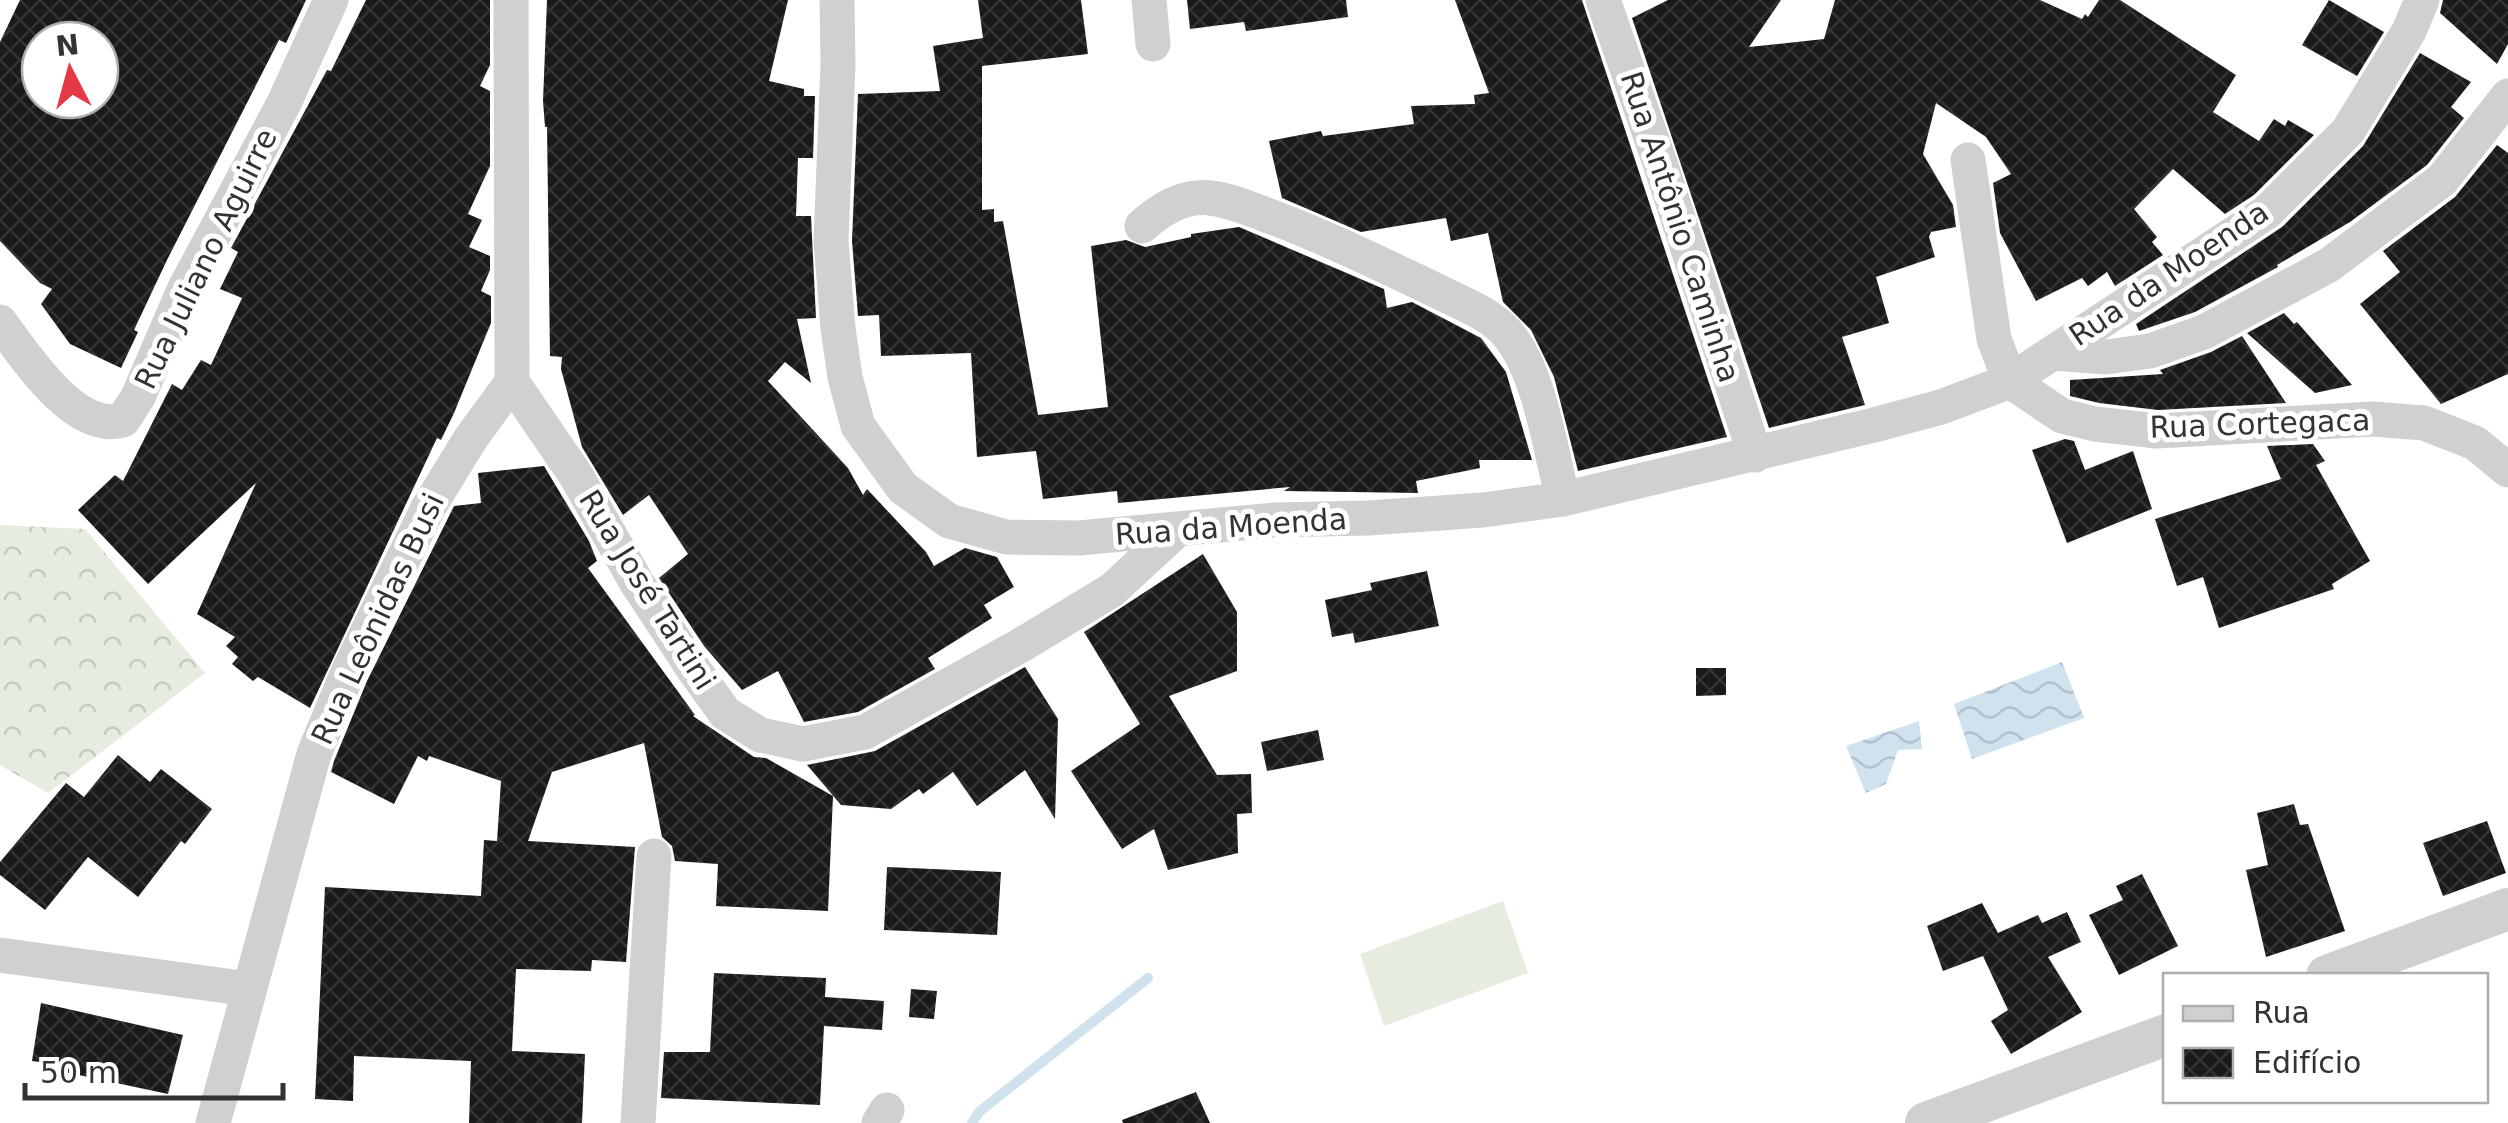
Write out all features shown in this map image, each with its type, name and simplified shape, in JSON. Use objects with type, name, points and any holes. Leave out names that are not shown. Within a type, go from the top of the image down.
[{"type":"street","name":"Rua Juliano Aguirre","points":[[0,322],[72,407],[87,418],[102,422],[123,420],[138,398],[184,290],[284,103],[331,0]]},
{"type":"street","points":[[511,0],[512,382]]},
{"type":"street","name":"Rua da Moenda","points":[[837,0],[831,241],[845,377],[858,426],[903,488],[949,521],[1006,537],[1079,538],[1275,520],[1483,510],[1562,499],[1940,407],[2010,381],[2267,212],[2348,131],[2409,31],[2422,0]]},
{"type":"street","points":[[1150,0],[1153,44]]},
{"type":"street","name":"Rua Antônio Caminha","points":[[1603,0],[1755,455]]},
{"type":"street","name":"Rua da Moenda","points":[[2053,353],[2106,357],[2150,351],[2204,332],[2329,265],[2442,180],[2508,96]]},
{"type":"street","points":[[1968,160],[1994,340],[2010,381]]},
{"type":"street","points":[[1142,226],[1170,206],[1189,200],[1210,198],[1242,206],[1392,269],[1466,305],[1502,328],[1536,390],[1562,499]]},
{"type":"street","name":"Rua Cortegaca","points":[[2010,381],[2062,416],[2157,431],[2373,419],[2424,423],[2475,443],[2508,470]]},
{"type":"street","name":"Rua José Tartini","points":[[512,382],[574,474],[646,596],[726,713],[760,735],[804,744],[865,732],[1112,590],[1177,530]]},
{"type":"street","name":"Rua Leônidas Busi","points":[[213,1123],[314,754],[348,672],[428,508],[471,438],[512,382]]},
{"type":"street","points":[[638,1123],[654,856]]},
{"type":"street","points":[[2336,973],[2508,909]]},
{"type":"street","points":[[0,955],[249,989]]},
{"type":"street","points":[[1926,1123],[2163,1036]]},
{"type":"green space","points":[[0,525],[85,529],[205,673],[48,793],[0,765]]},
{"type":"green space","points":[[1503,901],[1528,973],[1384,1026],[1360,954]]},
{"type":"water","points":[[2062,662],[2084,718],[1972,759],[1954,704]]},
{"type":"water","points":[[1919,721],[1922,749],[1898,750],[1886,784],[1866,793],[1846,746]]},
{"type":"building","points":[[20,0],[306,0],[286,43],[279,40],[167,260],[121,368],[70,344],[41,304],[52,289],[40,283],[0,241],[0,42]]},
{"type":"building","points":[[366,0],[490,0],[490,65],[480,86],[490,91],[490,166],[468,214],[482,220],[469,247],[490,256],[490,270],[481,291],[491,296],[491,323],[454,413],[441,440],[437,438],[310,708],[258,677],[253,681],[232,664],[238,657],[226,646],[235,637],[197,614],[256,483],[148,584],[78,510],[115,475],[123,481],[172,384],[182,390],[201,360],[211,365],[242,298],[220,289],[238,252],[231,248],[327,70],[331,71]]},
{"type":"building","points":[[547,0],[788,0],[769,81],[804,89],[804,96],[815,96],[813,158],[798,158],[796,216],[811,216],[816,318],[797,319],[811,383],[785,362],[768,381],[848,468],[863,495],[867,489],[926,552],[934,566],[965,548],[997,557],[1014,587],[984,605],[992,618],[928,658],[935,669],[858,712],[804,722],[778,671],[742,690],[704,646],[659,578],[688,554],[649,495],[623,515],[582,447],[561,369],[562,357],[550,356],[547,127],[543,101]]},
{"type":"building","points":[[978,0],[1081,0],[1088,54],[982,66],[982,210],[994,209],[994,222],[1003,221],[1038,415],[1108,407],[1091,246],[1126,240],[1145,247],[1191,234],[1239,227],[1384,289],[1387,308],[1412,302],[1481,338],[1506,372],[1532,460],[1479,460],[1480,468],[1416,481],[1418,493],[1284,491],[1290,487],[1118,503],[1117,491],[1043,499],[1036,451],[977,457],[971,353],[881,356],[879,315],[858,316],[852,241],[858,94],[940,91],[933,46],[983,38]]},
{"type":"building","points":[[1187,0],[1346,0],[1348,17],[1246,31],[1244,22],[1190,29]]},
{"type":"building","points":[[1455,0],[1582,0],[1727,437],[1578,471],[1554,377],[1531,330],[1503,302],[1488,233],[1451,241],[1446,218],[1361,232],[1282,198],[1269,141],[1321,131],[1323,136],[1414,124],[1411,106],[1475,104],[1474,95],[1489,93]]},
{"type":"building","points":[[1668,0],[1781,0],[1749,47],[1824,39],[1835,0],[2040,0],[2082,19],[2085,14],[2088,17],[2099,0],[2120,0],[2236,75],[2213,112],[2259,141],[2274,119],[2285,126],[2288,120],[2314,135],[2254,195],[2225,214],[2173,169],[2134,209],[2157,237],[2152,242],[2163,255],[2115,286],[2107,272],[2088,286],[2082,278],[2036,301],[2000,233],[1993,183],[2011,174],[1986,137],[1936,103],[1923,154],[1953,205],[1956,227],[1931,232],[1935,257],[1876,277],[1889,323],[1842,337],[1865,405],[1769,428],[1632,18]]},
{"type":"building","points":[[2329,0],[2384,32],[2357,76],[2302,45]]},
{"type":"building","points":[[2443,0],[2508,0],[2508,44],[2497,64],[2440,13]]},
{"type":"building","points":[[2420,53],[2471,82],[2451,107],[2464,118],[2427,165],[2350,222],[2278,267],[2195,312],[2139,331],[2136,324],[2282,227],[2363,146]]},
{"type":"building","points":[[2497,145],[2508,153],[2508,374],[2441,404],[2360,304],[2400,272],[2383,251],[2455,197]]},
{"type":"building","points":[[2284,313],[2294,324],[2297,322],[2352,385],[2315,393],[2247,333]]},
{"type":"building","points":[[2242,336],[2286,403],[2158,410],[2070,396],[2070,380],[2163,374],[2160,370]]},
{"type":"building","points":[[2065,439],[2074,441],[2085,470],[2133,451],[2152,509],[2067,543],[2032,450]]},
{"type":"building","points":[[2313,444],[2325,461],[2316,465],[2370,561],[2332,584],[2334,589],[2219,628],[2203,577],[2177,586],[2155,519],[2281,479],[2267,446]]},
{"type":"building","points":[[544,466],[589,541],[597,561],[588,568],[693,716],[754,757],[766,758],[833,796],[828,911],[716,906],[718,864],[675,861],[672,846],[662,837],[644,743],[552,772],[528,841],[635,847],[626,962],[592,960],[591,971],[516,969],[512,1051],[585,1054],[582,1123],[469,1123],[471,1061],[354,1056],[353,1101],[315,1099],[325,887],[481,896],[484,840],[497,841],[501,781],[429,756],[427,761],[418,756],[394,804],[331,772],[334,761],[367,681],[454,506],[481,503],[478,473]]},
{"type":"building","points":[[1203,554],[1237,612],[1237,671],[1169,696],[1217,775],[1251,774],[1252,813],[1237,814],[1238,853],[1168,870],[1154,829],[1122,849],[1071,771],[1140,724],[1084,632]]},
{"type":"building","points":[[1427,571],[1439,626],[1355,643],[1353,633],[1332,637],[1325,600],[1372,590],[1370,583]]},
{"type":"building","points":[[1025,667],[1058,719],[1055,819],[1025,770],[977,806],[953,772],[923,794],[919,789],[891,809],[841,805],[807,765],[875,751]]},
{"type":"building","points":[[1696,668],[1726,668],[1726,695],[1696,696]]},
{"type":"building","points":[[1318,730],[1324,760],[1267,771],[1261,742]]},
{"type":"building","points":[[118,755],[150,782],[161,769],[212,809],[185,844],[181,841],[138,897],[88,857],[45,910],[0,875],[0,862],[66,783],[84,797]]},
{"type":"building","points":[[2294,804],[2300,825],[2308,824],[2345,931],[2266,957],[2246,870],[2268,865],[2257,813]]},
{"type":"building","points":[[2487,821],[2506,873],[2443,896],[2423,843]]},
{"type":"building","points":[[887,867],[1001,872],[997,935],[884,930]]},
{"type":"building","points":[[2142,874],[2178,946],[2119,975],[2089,915],[2123,900],[2116,886]]},
{"type":"building","points":[[1982,903],[1998,933],[2038,915],[2042,923],[2067,912],[2081,942],[2048,957],[2082,1012],[2011,1054],[1991,1021],[2008,1010],[1983,956],[1943,971],[1927,926]]},
{"type":"building","points":[[714,973],[826,978],[825,997],[884,1001],[882,1030],[824,1026],[820,1105],[661,1098],[664,1052],[710,1052]]},
{"type":"building","points":[[911,989],[937,991],[934,1019],[909,1017]]},
{"type":"building","points":[[41,1003],[183,1035],[168,1094],[60,1071],[61,1065],[32,1061]]},
{"type":"building","points":[[1196,1092],[1210,1123],[1123,1123],[1122,1120]]},
{"type":"waterway","points":[[972,1123],[979,1112],[1148,978]]}]
